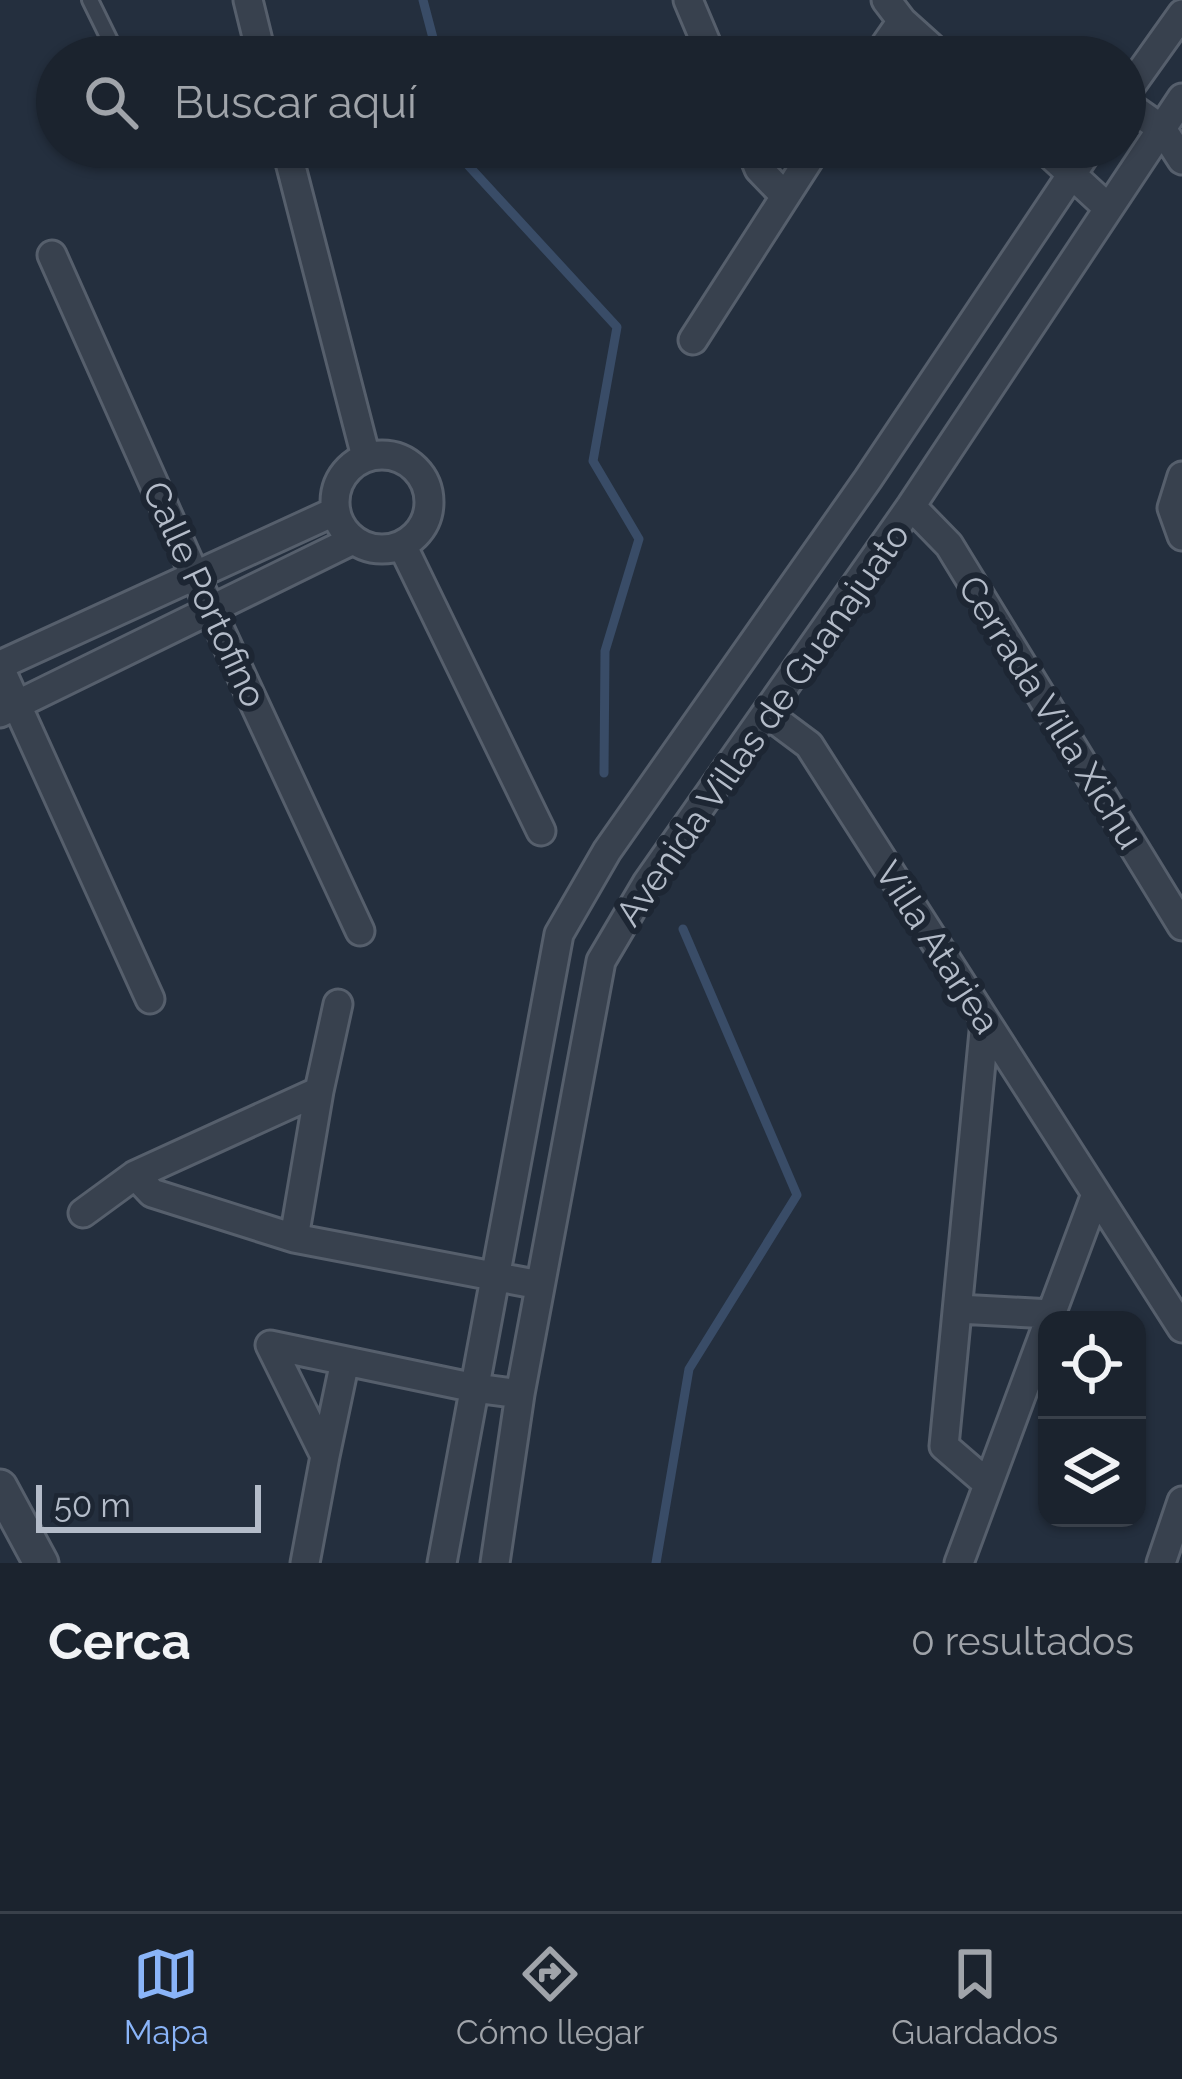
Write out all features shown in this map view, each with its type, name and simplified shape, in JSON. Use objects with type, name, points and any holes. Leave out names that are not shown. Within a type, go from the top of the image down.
[{"type":"street","points":[[248,0],[257,36]]},
{"type":"street","points":[[688,0],[703,36]]},
{"type":"street","points":[[894,10],[921,36]]},
{"type":"street","points":[[1146,67],[1182,14]]},
{"type":"street","name":"Avenida Villas de Guanajuato","points":[[1146,152],[1182,98]]},
{"type":"street","points":[[1146,116],[1162,129],[1182,160]]},
{"type":"street","points":[[291,168],[366,457]]},
{"type":"street","points":[[759,168],[784,195]]},
{"type":"street","points":[[693,340],[803,168]]},
{"type":"street","points":[[1065,168],[1107,207]]},
{"type":"street","name":"Avenida Villas de Guanajuato","points":[[442,1563],[559,934],[607,850],[868,479],[1076,168]]},
{"type":"street","name":"Avenida Villas de Guanajuato","points":[[495,1563],[520,1394],[601,961],[647,883],[911,506],[1134,168]]},
{"type":"street","name":"Calle Portofino","points":[[52,255],[360,931]]},
{"type":"street","points":[[386,454],[421,474],[428,493],[428,514],[418,532],[402,545],[377,549],[353,540],[342,527],[336,489],[347,470],[366,457],[386,454]]},
{"type":"street","points":[[1182,476],[1172,508],[1182,536]]},
{"type":"street","name":"Cerrada Villa Xichu","points":[[911,506],[949,545],[1182,926]]},
{"type":"street","points":[[150,999],[8,709],[0,667],[336,512]]},
{"type":"street","points":[[8,709],[353,540]]},
{"type":"street","points":[[402,545],[541,831]]},
{"type":"street","name":"Villa Atarjea","points":[[766,712],[809,745],[1182,1328]]},
{"type":"street","points":[[294,1238],[338,1004]]},
{"type":"street","points":[[986,1021],[944,1446],[988,1484]]},
{"type":"street","points":[[83,1213],[135,1175],[319,1091]]},
{"type":"street","points":[[135,1175],[152,1193],[294,1238],[540,1285]]},
{"type":"street","points":[[1052,1311],[1096,1194]]},
{"type":"street","points":[[958,1309],[1038,1319]]},
{"type":"street","points":[[325,1456],[270,1345],[520,1394]]},
{"type":"street","points":[[959,1563],[1038,1350]]},
{"type":"street","points":[[304,1563],[346,1361]]},
{"type":"street","points":[[0,1487],[41,1563]]},
{"type":"street","points":[[1161,1563],[1182,1501]]},
{"type":"lane","points":[[90,0],[108,36]]},
{"type":"waterway","points":[[423,0],[432,36]]},
{"type":"waterway","points":[[471,168],[617,327],[593,461],[639,539],[605,651],[604,773]]},
{"type":"waterway","points":[[656,1563],[689,1369],[797,1195],[683,929]]}]
